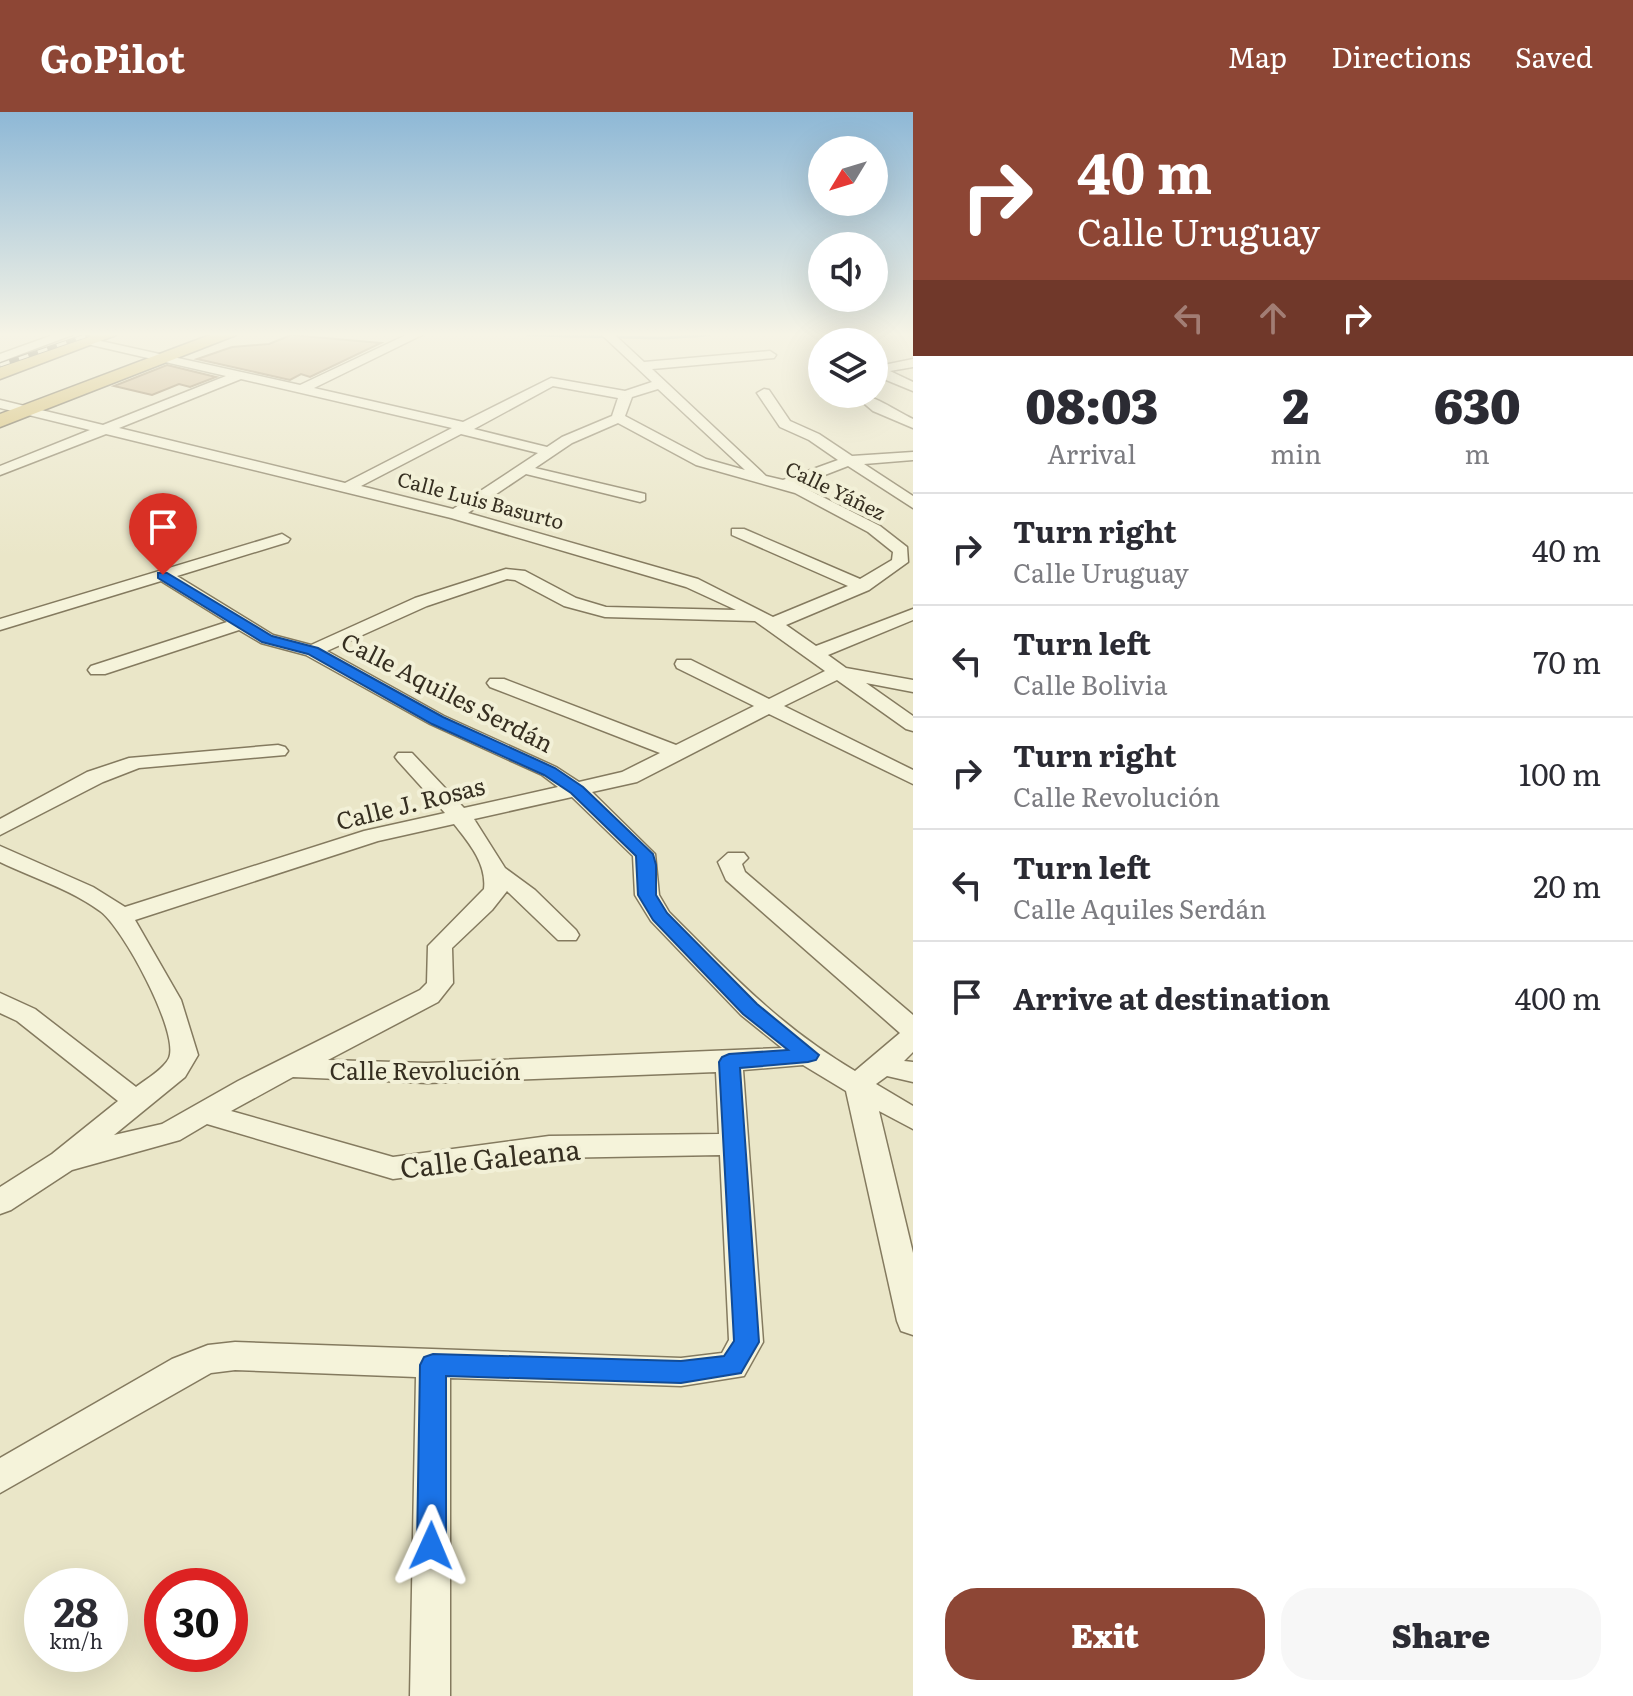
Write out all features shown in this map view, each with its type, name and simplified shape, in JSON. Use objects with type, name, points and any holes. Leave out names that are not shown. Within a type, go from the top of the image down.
[{"type":"highway","points":[[0,421],[33,409]]},
{"type":"street","name":"Calle Luis Basurto","points":[[19,409],[456,514],[692,583],[765,620],[913,725]]},
{"type":"street","points":[[0,471],[153,409]]},
{"type":"street","points":[[388,409],[550,452]]},
{"type":"street","points":[[348,487],[501,409]]},
{"type":"street","points":[[456,514],[527,470],[567,440],[618,418],[621,409]]},
{"type":"street","points":[[686,409],[752,471],[769,479]]},
{"type":"street","points":[[775,409],[785,424],[814,437],[913,503]]},
{"type":"street","points":[[880,409],[913,424]]},
{"type":"street","name":"Calle Yáñez","points":[[618,418],[701,462],[787,484],[874,529],[901,551],[900,562],[863,586],[765,620]]},
{"type":"street","points":[[787,484],[851,460],[913,456]]},
{"type":"street","points":[[527,470],[640,497]]},
{"type":"street","points":[[738,532],[863,586]]},
{"type":"street","points":[[0,625],[282,539]]},
{"type":"street","points":[[313,651],[421,602],[506,574],[519,575],[570,602],[605,612],[765,620]]},
{"type":"street","name":"Calle Aquiles Serdán","points":[[163,575],[267,639],[313,651],[437,720],[549,771],[577,790],[644,854],[647,895],[660,916],[750,1009],[808,1055],[870,1074],[913,1119]]},
{"type":"street","points":[[814,654],[913,614]]},
{"type":"street","points":[[98,670],[239,624]]},
{"type":"street","points":[[684,664],[913,778]]},
{"type":"street","points":[[837,672],[913,686]]},
{"type":"street","name":"Calle J. Rosas","points":[[122,916],[317,852],[460,815],[629,777],[837,672]]},
{"type":"street","points":[[497,683],[678,753]]},
{"type":"street","points":[[0,828],[115,768],[156,759],[278,751]]},
{"type":"street","points":[[405,757],[460,815],[499,873],[527,895],[567,935]]},
{"type":"street","points":[[0,853],[99,901],[122,916],[162,987],[183,1043],[184,1057],[175,1070],[136,1101],[26,1015],[0,1002]]},
{"type":"street","points":[[736,858],[730,862],[734,875],[913,1029]]},
{"type":"street","points":[[291,1068],[430,996],[440,985],[443,973],[437,956],[440,946],[490,896],[498,886],[499,873]]},
{"type":"street","points":[[870,1074],[913,1036]]},
{"type":"street","name":"Calle Revolución","points":[[62,1162],[123,1143],[170,1133],[248,1088],[291,1068],[427,1073],[729,1062],[808,1055]]},
{"type":"street","points":[[0,1477],[184,1369],[208,1359],[235,1356],[681,1372],[732,1366],[746,1342],[729,1062]]},
{"type":"street","points":[[870,1074],[913,1072]]},
{"type":"street","points":[[870,1074],[913,1321]]},
{"type":"street","name":"Calle Revolución","points":[[0,1202],[62,1162],[136,1101]]},
{"type":"street","name":"Calle Galeana","points":[[207,1114],[393,1168],[549,1147],[734,1144]]},
{"type":"street","points":[[430,1696],[433,1365]]},
{"type":"route","points":[[163,575],[267,639],[313,651],[437,720],[549,771],[577,790],[644,854],[647,895],[660,916],[750,1009],[808,1055],[729,1062],[746,1342],[732,1366],[681,1372],[433,1365],[431,1546]]}]
